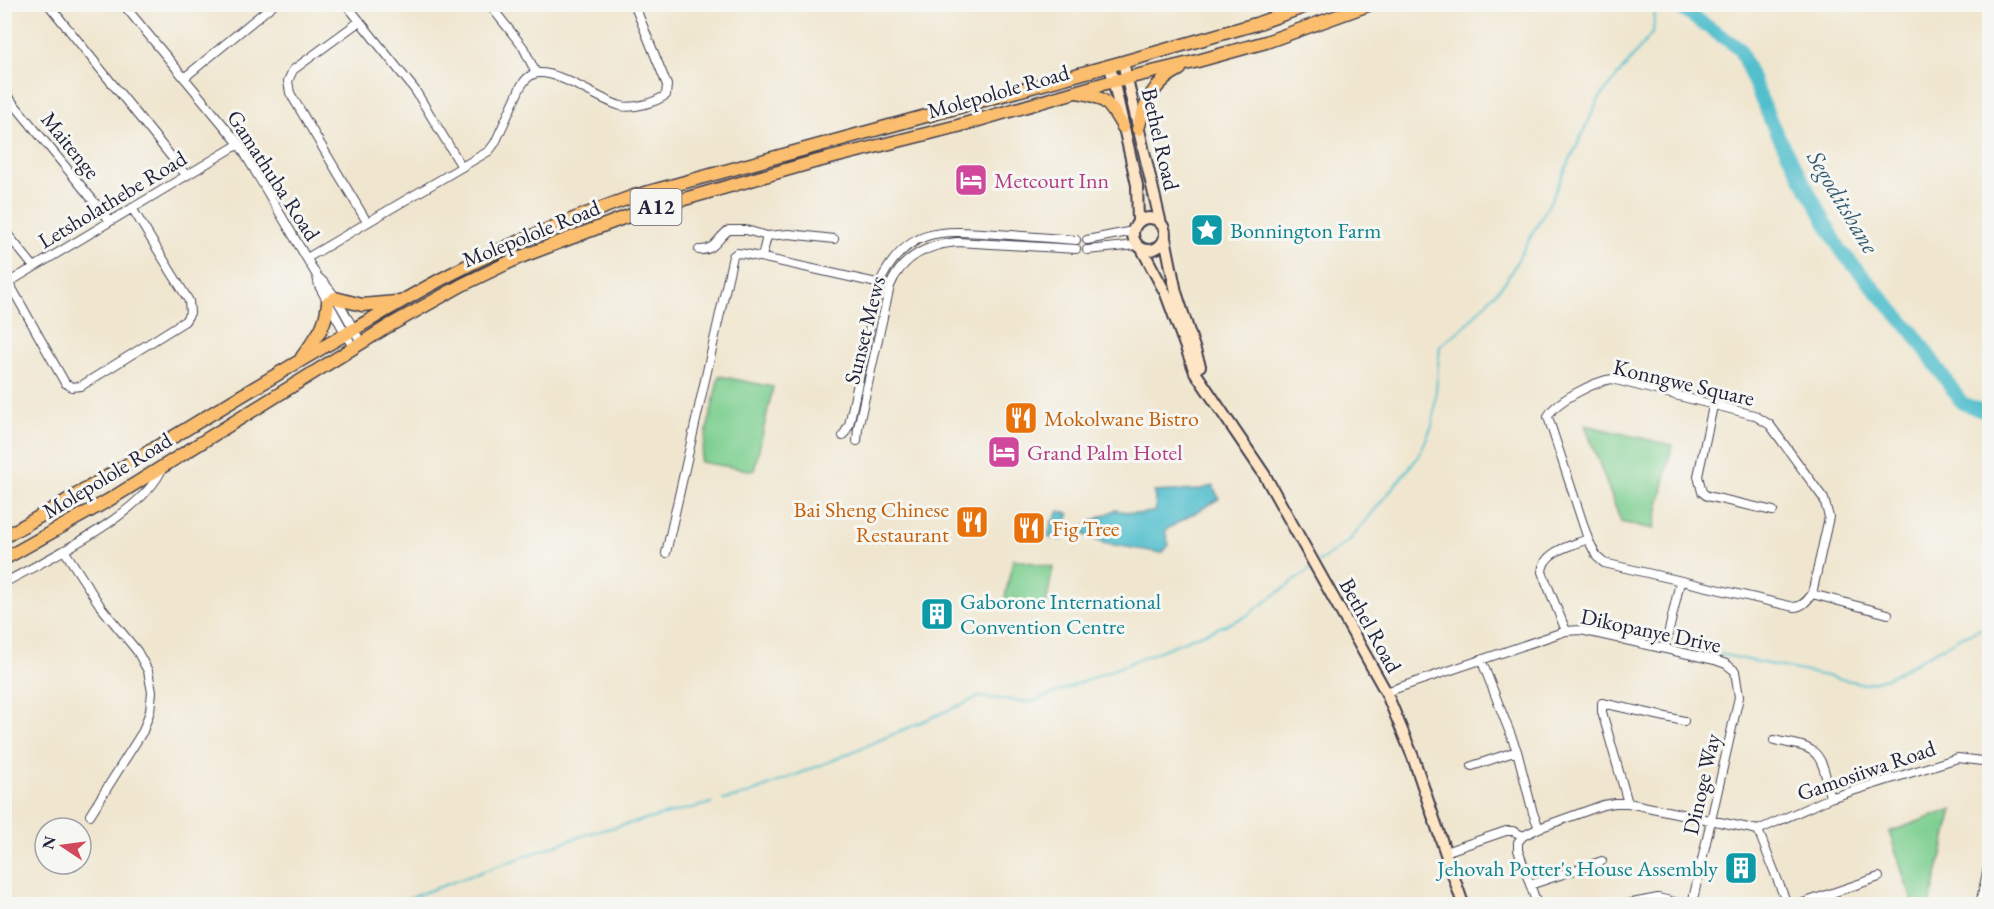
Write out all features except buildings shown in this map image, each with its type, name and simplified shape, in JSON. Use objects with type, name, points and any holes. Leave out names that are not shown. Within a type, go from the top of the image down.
[{"type":"main road","name":"Molepolole Road","points":[[4,537],[99,483],[299,360],[401,301],[517,242],[574,218],[634,196],[1110,66],[1256,24],[1312,4]]},
{"type":"main road","name":"Molepolole Road","points":[[4,559],[163,466],[462,285],[518,258],[639,212],[810,163],[958,126],[1074,91],[1266,42],[1371,4]]},
{"type":"main road","points":[[1139,134],[1146,103],[1152,91],[1163,80],[1194,62]]},
{"type":"main road","points":[[1074,91],[1092,94],[1108,103],[1124,127]]},
{"type":"main road","points":[[299,360],[322,328],[332,300],[362,305],[401,301]]},
{"type":"street","points":[[48,4],[186,175]]},
{"type":"street","name":"Gamathuba Road","points":[[123,4],[239,144],[307,258],[320,286],[332,300],[358,346]]},
{"type":"street","points":[[184,78],[274,4]]},
{"type":"street","points":[[346,4],[415,90],[462,167]]},
{"type":"street","points":[[489,4],[523,47],[536,73]]},
{"type":"street","points":[[307,258],[489,151],[527,77],[536,73],[550,74],[622,106],[658,100],[666,95],[667,85],[634,4]]},
{"type":"street","points":[[360,21],[293,70],[288,81],[290,93],[367,222]]},
{"type":"street","name":"Bethel Road","points":[[1123,62],[1161,224]]},
{"type":"street","name":"Bethel Road","points":[[1110,66],[1137,185],[1136,227]]},
{"type":"street","name":"Maitenge","points":[[4,92],[110,221]]},
{"type":"street","points":[[1127,142],[1139,134]]},
{"type":"street","name":"Letsholathebe Road","points":[[7,284],[239,144]]},
{"type":"street","points":[[1137,185],[1151,181]]},
{"type":"street","points":[[7,284],[65,383],[72,387],[81,386],[185,321],[190,313],[189,301],[132,208]]},
{"type":"street","points":[[1087,240],[1136,227],[1143,220],[1153,219],[1161,224],[1165,238],[1156,249],[1140,247],[1087,250]]},
{"type":"street","points":[[1136,227],[1140,247]]},
{"type":"street","points":[[4,230],[34,267]]},
{"type":"street","points":[[699,250],[712,249],[720,237],[729,230],[746,230],[767,236],[789,234],[834,239]]},
{"type":"street","points":[[843,436],[849,425],[879,284],[886,269],[903,250],[936,233],[948,231],[1076,240]]},
{"type":"street","points":[[762,257],[767,236]]},
{"type":"street","name":"Bethel Road","points":[[1165,238],[1176,292],[1202,371],[1203,384]]},
{"type":"street","name":"Sunset Mews","points":[[858,441],[858,428],[890,286],[895,273],[915,254],[941,244],[957,242],[1076,249]]},
{"type":"street","name":"Bethel Road","points":[[1140,247],[1166,294],[1195,372],[1264,474],[1399,718],[1463,904]]},
{"type":"street","points":[[666,553],[733,256],[738,253],[762,257],[890,286]]},
{"type":"street","name":"Konngwe Square","points":[[1680,582],[1604,563],[1597,557],[1588,539],[1548,417],[1552,409],[1595,382],[1612,380],[1754,415],[1770,426],[1824,499],[1829,517],[1812,594]]},
{"type":"street","points":[[1713,406],[1698,476],[1702,492],[1707,496],[1773,511]]},
{"type":"street","points":[[4,583],[64,550],[132,505],[155,482],[163,466]]},
{"type":"street","points":[[1566,631],[1542,572],[1542,564],[1548,555],[1588,539]]},
{"type":"street","points":[[64,550],[101,608],[137,651],[147,670],[152,692],[150,711],[143,730],[90,815]]},
{"type":"street","points":[[1665,648],[1680,582],[1794,607],[1804,603],[1812,594],[1888,614]]},
{"type":"street","name":"Dikopanye Drive","points":[[1386,692],[1566,631],[1581,630],[1715,660],[1736,671]]},
{"type":"street","points":[[1481,659],[1516,751],[1539,828]]},
{"type":"street","name":"Dinoge Way","points":[[1692,904],[1738,697],[1736,671]]},
{"type":"street","points":[[1628,803],[1602,712],[1602,703],[1684,721]]},
{"type":"street","points":[[1774,740],[1811,750],[1817,755],[1823,768],[1830,798]]},
{"type":"street","points":[[1472,766],[1516,751]]},
{"type":"street","name":"Gamosiiwa Road","points":[[1758,830],[1830,798],[1958,758],[1989,762]]},
{"type":"street","points":[[1537,904],[1518,850],[1518,842],[1523,836],[1604,805],[1628,803],[1758,830],[1787,904]]},
{"type":"street","points":[[1445,852],[1506,831],[1513,831],[1523,836]]},
{"type":"street","points":[[1980,904],[1989,859]]},
{"type":"street","points":[[1530,885],[1602,861]]},
{"type":"street","points":[[1800,904],[1879,876]]},
{"type":"street","points":[[1627,904],[1658,898],[1683,904]]},
{"type":"green space","points":[[719,376],[773,387],[754,471],[700,462]]},
{"type":"green space","points":[[1585,425],[1672,445],[1654,529],[1621,522]]},
{"type":"green space","points":[[1013,559],[1053,567],[1045,610],[1004,602]]},
{"type":"green space","points":[[1953,809],[1930,904],[1913,904],[1889,832]]},
{"type":"water","points":[[1213,486],[1219,499],[1165,530],[1169,545],[1162,553],[1103,543],[1083,534],[1088,523],[1115,510],[1140,514],[1156,511],[1154,492],[1197,490]]},
{"type":"water","points":[[1059,511],[1069,514],[1062,540],[1048,537],[1052,521]]},
{"type":"waterway","points":[[1319,562],[1349,541],[1419,456],[1433,423],[1440,346],[1465,326],[1506,281],[1550,202],[1599,99],[1653,32],[1655,10],[1652,4]]},
{"type":"waterway","name":"Segoditshane","points":[[1674,4],[1739,48],[1773,126],[1841,251],[1914,334],[1962,403],[1990,414]]},
{"type":"waterway","points":[[723,800],[745,795],[836,759],[979,697],[1032,702],[1245,617],[1312,568]]},
{"type":"waterway","points":[[1720,654],[1865,684],[1889,677],[1959,638],[1990,625]]},
{"type":"waterway","points":[[392,904],[587,834],[712,803]]},
{"type":"place","name":"Metcourt Inn","points":[[971,180]]},
{"type":"place","name":"Bonnington Farm","points":[[1207,230]]},
{"type":"place","name":"Mokolwane Bistro","points":[[1021,418]]},
{"type":"place","name":"Grand Palm Hotel","points":[[1004,452]]},
{"type":"place","name":"Bai Sheng Chinese Restaurant","points":[[972,522]]},
{"type":"place","name":"Fig Tree","points":[[1029,528]]},
{"type":"place","name":"Gaborone International Convention Centre","points":[[937,614]]},
{"type":"place","name":"Jehovah Potter's House Assembly","points":[[1741,868]]}]
